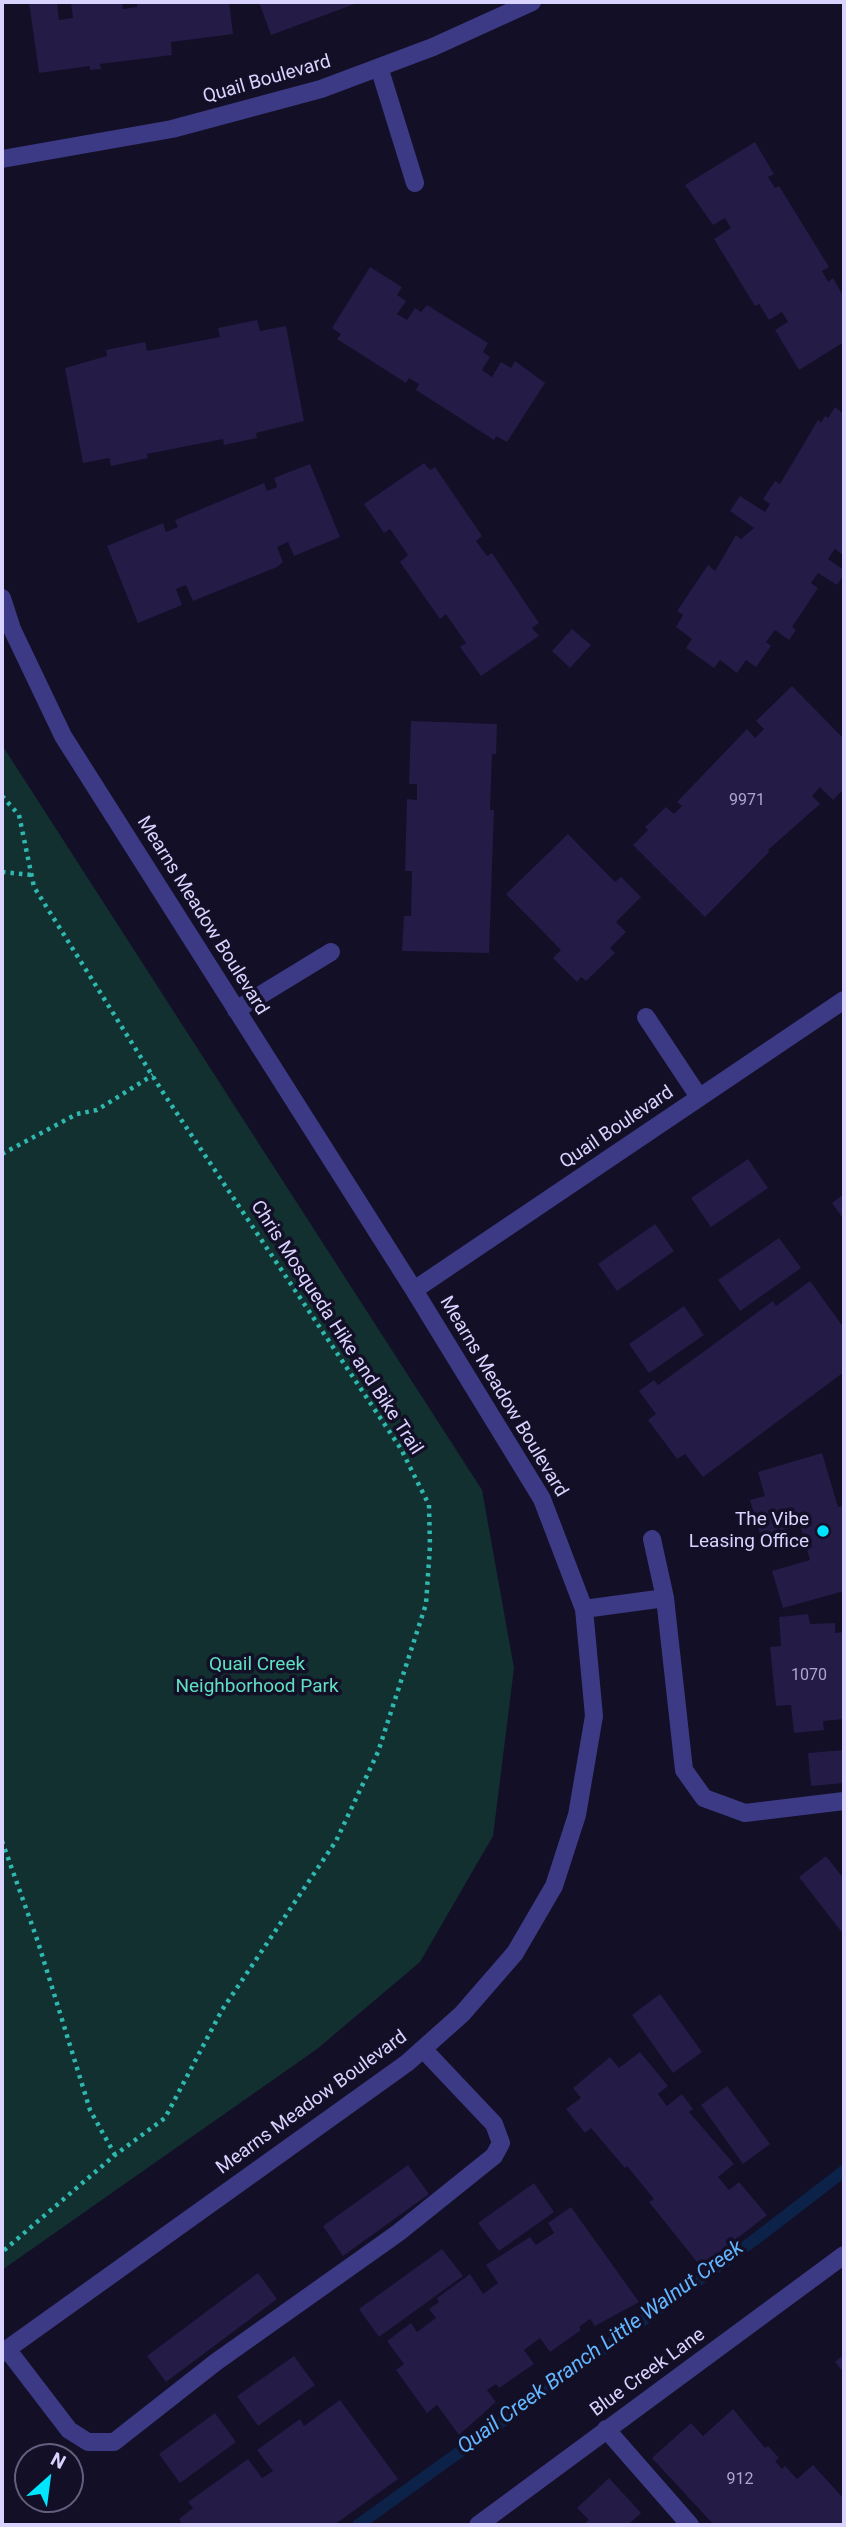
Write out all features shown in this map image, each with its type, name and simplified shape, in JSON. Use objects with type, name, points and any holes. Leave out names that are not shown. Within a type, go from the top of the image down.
[{"type":"street","name":"Quail Boulevard","points":[[2,159],[172,129],[321,89],[532,2]]},
{"type":"street","points":[[379,67],[415,183]]},
{"type":"street","name":"Mearns Meadow Boulevard","points":[[2,598],[12,629],[63,736],[414,1290],[542,1499],[584,1609],[594,1716],[577,1815],[554,1886],[515,1953],[462,2014],[423,2049],[4,2351]]},
{"type":"street","points":[[236,1010],[331,952]]},
{"type":"street","name":"Quail Boulevard","points":[[414,1290],[844,1000]]},
{"type":"street","points":[[646,1017],[699,1097]]},
{"type":"street","points":[[652,1539],[664,1598],[684,1770],[704,1798],[745,1813],[844,1801]]},
{"type":"street","points":[[584,1609],[664,1598]]},
{"type":"street","points":[[4,2351],[69,2430],[88,2442],[114,2442],[216,2362],[398,2233],[494,2156],[501,2143],[494,2124],[423,2049]]},
{"type":"street","name":"Blue Creek Lane","points":[[478,2525],[844,2255]]},
{"type":"street","points":[[606,2429],[690,2525]]},
{"type":"path","name":"Chris Mosqueda Hike and Bike Trail","points":[[2,796],[19,815],[34,887],[153,1075],[401,1449],[429,1506],[430,1546],[426,1604],[404,1675],[378,1752],[336,1841],[222,2010],[165,2118],[115,2155],[2,2252]]},
{"type":"path","points":[[2,872],[32,875]]},
{"type":"path","points":[[2,1154],[77,1114],[97,1110],[153,1075]]},
{"type":"path","points":[[2,1841],[38,1942],[90,2110],[115,2155]]},
{"type":"green space","name":"Quail Creek Neighborhood Park","points":[[2,745],[482,1490],[514,1668],[493,1836],[420,1962],[317,2049],[2,2270]]},
{"type":"building","points":[[29,2],[57,2],[59,20],[73,18],[71,2],[122,2],[123,9],[137,7],[137,2],[229,2],[233,34],[171,42],[172,55],[100,64],[101,69],[90,70],[90,66],[39,73]]},
{"type":"building","points":[[259,2],[360,2],[271,35]]},
{"type":"building","points":[[755,142],[774,174],[768,177],[775,188],[779,186],[829,267],[822,271],[828,282],[833,278],[844,297],[844,342],[799,370],[775,330],[788,322],[782,312],[769,320],[759,304],[755,306],[714,239],[731,228],[725,218],[713,225],[685,185]]},
{"type":"building","points":[[370,267],[402,287],[397,295],[406,301],[397,314],[407,320],[415,308],[421,312],[427,305],[488,343],[483,352],[490,357],[482,370],[492,377],[501,362],[511,368],[515,361],[545,383],[507,442],[496,436],[494,440],[416,390],[419,384],[409,378],[406,383],[337,339],[341,334],[332,328]]},
{"type":"building","points":[[257,320],[260,331],[286,326],[304,421],[256,433],[257,438],[224,445],[223,439],[147,454],[148,458],[111,466],[109,458],[83,463],[65,368],[107,356],[106,350],[145,342],[147,351],[220,337],[218,328]]},
{"type":"building","points":[[835,407],[844,414],[844,556],[835,549],[828,559],[844,570],[844,575],[837,585],[818,573],[811,583],[818,588],[792,627],[796,630],[789,640],[775,630],[766,642],[771,646],[756,667],[746,660],[737,673],[720,660],[714,668],[686,648],[692,639],[676,627],[683,615],[677,611],[708,565],[715,571],[736,535],[741,539],[754,528],[730,511],[740,496],[765,512],[770,504],[763,499],[775,481],[780,484],[818,420],[821,423],[825,416],[828,418]]},
{"type":"building","points":[[424,463],[430,470],[435,467],[482,536],[476,541],[487,556],[492,553],[539,623],[532,628],[539,636],[481,676],[460,647],[466,643],[446,614],[440,619],[400,562],[408,555],[390,529],[384,533],[364,504]]},
{"type":"building","points":[[310,464],[340,537],[294,556],[288,542],[277,547],[283,562],[277,567],[193,601],[186,585],[176,589],[182,605],[138,623],[107,546],[163,523],[166,532],[178,527],[175,520],[264,483],[267,491],[277,487],[274,478]]},
{"type":"building","points":[[572,629],[591,645],[570,668],[552,651]]},
{"type":"building","points":[[792,686],[844,739],[844,789],[833,800],[820,787],[812,796],[820,804],[768,850],[705,917],[633,845],[648,830],[645,827],[666,807],[674,814],[682,806],[677,802],[747,729],[755,738],[764,729],[756,721]]},
{"type":"building","points":[[411,721],[497,724],[496,754],[492,754],[490,810],[494,810],[489,953],[402,951],[404,916],[411,916],[412,871],[405,871],[407,799],[417,800],[417,784],[409,784]]},
{"type":"building","points":[[568,834],[615,882],[621,877],[641,897],[616,922],[626,932],[610,948],[615,953],[586,981],[581,977],[577,982],[553,958],[561,950],[506,894]]},
{"type":"building","points":[[748,1159],[768,1188],[711,1227],[691,1198]]},
{"type":"building","points":[[844,1194],[844,1220],[832,1203]]},
{"type":"building","points":[[655,1224],[674,1251],[617,1291],[598,1264]]},
{"type":"building","points":[[779,1238],[801,1268],[740,1311],[718,1280]]},
{"type":"building","points":[[810,1281],[844,1328],[844,1372],[703,1477],[685,1454],[677,1459],[648,1420],[656,1414],[639,1391],[654,1380],[658,1385],[773,1301],[776,1306]]},
{"type":"building","points":[[684,1306],[704,1335],[649,1373],[629,1344]]},
{"type":"building","name":"The Vibe Leasing Office","points":[[822,1453],[838,1507],[844,1506],[844,1591],[783,1608],[772,1571],[810,1560],[800,1525],[761,1537],[750,1500],[765,1496],[758,1472]]},
{"type":"building","points":[[808,1614],[810,1624],[835,1623],[835,1633],[844,1632],[844,1719],[823,1721],[824,1730],[794,1733],[791,1705],[776,1706],[770,1647],[781,1646],[779,1617]]},
{"type":"building","points":[[844,1750],[844,1783],[811,1786],[808,1753]]},
{"type":"building","points":[[826,1856],[844,1879],[844,1935],[799,1877]]},
{"type":"building","points":[[660,1994],[702,2052],[673,2073],[632,2015]]},
{"type":"building","points":[[640,2052],[668,2086],[658,2094],[667,2106],[682,2094],[693,2109],[689,2112],[734,2164],[718,2177],[729,2190],[739,2182],[767,2215],[701,2267],[649,2202],[654,2199],[627,2166],[625,2168],[591,2128],[585,2133],[566,2109],[581,2098],[573,2088],[610,2057],[619,2068]]},
{"type":"building","points":[[727,2086],[770,2144],[743,2164],[701,2105]]},
{"type":"building","points":[[408,2165],[429,2194],[343,2256],[323,2226]]},
{"type":"building","points":[[534,2183],[554,2212],[499,2251],[478,2223]]},
{"type":"building","points":[[571,2207],[639,2302],[595,2326],[590,2319],[579,2327],[581,2330],[550,2352],[540,2338],[524,2350],[534,2364],[499,2388],[496,2384],[487,2390],[496,2402],[459,2435],[437,2405],[427,2413],[396,2370],[404,2364],[387,2341],[411,2323],[417,2332],[436,2318],[429,2309],[439,2302],[437,2298],[470,2274],[483,2294],[498,2283],[486,2265],[530,2237],[536,2245],[554,2233],[548,2223]]},
{"type":"building","points":[[442,2249],[463,2276],[379,2337],[359,2309]]},
{"type":"building","points":[[258,2273],[277,2299],[166,2382],[147,2356]]},
{"type":"building","points":[[844,2354],[844,2373],[835,2362]]},
{"type":"building","points":[[294,2356],[315,2385],[258,2426],[237,2396]]},
{"type":"building","points":[[340,2400],[398,2479],[334,2525],[183,2525],[179,2519],[193,2508],[188,2502],[248,2459],[262,2478],[273,2471],[257,2450],[300,2419],[304,2426]]},
{"type":"building","points":[[733,2409],[765,2448],[768,2446],[779,2458],[775,2461],[782,2469],[785,2466],[797,2479],[813,2465],[844,2499],[844,2525],[714,2525],[652,2458],[691,2423],[703,2436]]},
{"type":"building","points":[[215,2413],[236,2442],[180,2483],[159,2454]]},
{"type":"building","points":[[609,2478],[641,2513],[628,2525],[583,2525],[589,2520],[577,2508]]},
{"type":"waterway","name":"Quail Creek Branch Little Walnut Creek","points":[[358,2525],[753,2241],[844,2171]]},
{"type":"place","name":"The Vibe Leasing Office","points":[[823,1531]]}]
